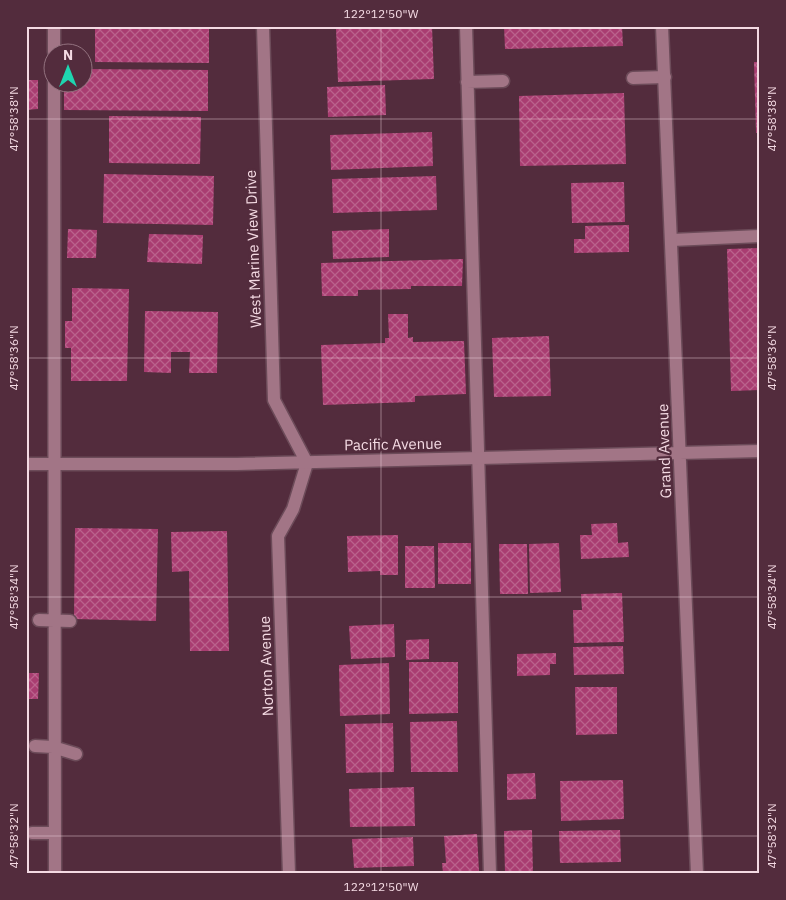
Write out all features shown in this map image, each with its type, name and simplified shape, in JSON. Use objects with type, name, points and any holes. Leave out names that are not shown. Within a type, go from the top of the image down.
[{"type":"street","points":[[54,26],[54,42]]},
{"type":"street","name":"West Marine View Drive","points":[[263,26],[274,400],[306,463]]},
{"type":"street","points":[[466,26],[490,874]]},
{"type":"street","name":"Grand Avenue","points":[[662,26],[697,874]]},
{"type":"street","points":[[633,78],[665,77]]},
{"type":"street","points":[[467,82],[503,81]]},
{"type":"street","points":[[54,92],[55,464],[53,748],[55,874]]},
{"type":"street","points":[[672,240],[760,236]]},
{"type":"street","name":"Pacific Avenue","points":[[26,464],[306,463],[760,451]]},
{"type":"street","name":"Norton Avenue","points":[[289,874],[278,536],[293,509],[306,463]]},
{"type":"street","points":[[39,620],[70,621]]},
{"type":"street","points":[[35,746],[76,754]]},
{"type":"street","points":[[32,833],[54,833]]},
{"type":"building","points":[[354,26],[432,26],[434,79],[338,82],[336,28]]},
{"type":"building","points":[[504,26],[622,26],[623,46],[505,49]]},
{"type":"building","points":[[95,27],[209,28],[209,63],[95,62]]},
{"type":"building","points":[[754,62],[760,62],[760,132],[756,133]]},
{"type":"building","points":[[92,69],[208,70],[208,111],[64,110],[64,92],[92,92]]},
{"type":"building","points":[[26,80],[38,80],[38,109],[26,110]]},
{"type":"building","points":[[385,85],[386,115],[328,117],[327,87]]},
{"type":"building","points":[[624,93],[626,164],[520,166],[519,96]]},
{"type":"building","points":[[109,116],[201,117],[200,164],[109,163]]},
{"type":"building","points":[[432,132],[433,166],[331,170],[330,135]]},
{"type":"building","points":[[104,174],[214,176],[213,225],[103,223]]},
{"type":"building","points":[[436,176],[437,210],[333,213],[332,179]]},
{"type":"building","points":[[624,182],[625,222],[572,223],[571,183]]},
{"type":"building","points":[[629,225],[629,252],[574,253],[574,239],[585,239],[585,226]]},
{"type":"building","points":[[68,229],[97,230],[96,258],[67,258]]},
{"type":"building","points":[[389,229],[389,257],[333,259],[332,231]]},
{"type":"building","points":[[149,234],[203,235],[202,264],[147,262]]},
{"type":"building","points":[[760,248],[760,390],[731,391],[727,249]]},
{"type":"building","points":[[463,259],[462,286],[411,286],[411,289],[358,290],[358,296],[322,296],[321,263]]},
{"type":"building","points":[[72,288],[129,289],[127,381],[71,381],[71,348],[65,348],[65,321],[72,321]]},
{"type":"building","points":[[145,311],[218,312],[217,373],[189,373],[190,352],[171,352],[171,373],[144,372]]},
{"type":"building","points":[[388,314],[408,314],[408,338],[413,337],[413,342],[464,341],[466,394],[415,396],[415,402],[323,405],[321,345],[385,343],[385,338],[389,338]]},
{"type":"building","points":[[549,336],[551,396],[494,397],[492,338]]},
{"type":"building","points":[[617,523],[618,543],[628,542],[629,557],[581,559],[580,535],[592,535],[591,524]]},
{"type":"building","points":[[75,528],[158,529],[156,621],[74,619]]},
{"type":"building","points":[[227,531],[229,651],[190,651],[189,571],[172,572],[171,532]]},
{"type":"building","points":[[398,535],[398,575],[380,575],[380,571],[348,572],[347,536]]},
{"type":"building","points":[[438,543],[471,543],[471,584],[438,584]]},
{"type":"building","points":[[559,543],[561,592],[530,593],[529,544]]},
{"type":"building","points":[[499,544],[527,544],[528,594],[500,594]]},
{"type":"building","points":[[405,546],[434,546],[435,588],[405,588]]},
{"type":"building","points":[[622,593],[624,642],[574,643],[573,610],[582,610],[581,594]]},
{"type":"building","points":[[394,624],[395,657],[351,659],[349,626]]},
{"type":"building","points":[[429,639],[429,659],[406,660],[406,640]]},
{"type":"building","points":[[623,646],[624,674],[574,675],[573,647]]},
{"type":"building","points":[[556,653],[556,664],[550,664],[550,675],[517,676],[517,654]]},
{"type":"building","points":[[409,662],[458,662],[458,713],[409,714]]},
{"type":"building","points":[[389,663],[390,714],[340,716],[339,665]]},
{"type":"building","points":[[26,673],[39,673],[38,699],[26,699]]},
{"type":"building","points":[[575,687],[617,687],[617,734],[576,735]]},
{"type":"building","points":[[457,721],[458,772],[411,772],[410,722]]},
{"type":"building","points":[[393,723],[394,772],[346,773],[345,724]]},
{"type":"building","points":[[535,773],[536,799],[507,800],[507,774]]},
{"type":"building","points":[[623,780],[624,819],[561,821],[560,781]]},
{"type":"building","points":[[414,787],[415,826],[350,827],[349,789]]},
{"type":"building","points":[[532,830],[533,874],[505,874],[504,831]]},
{"type":"building","points":[[620,830],[621,862],[560,863],[559,831]]},
{"type":"building","points":[[477,834],[479,871],[443,873],[442,863],[446,863],[444,836]]},
{"type":"building","points":[[413,837],[414,866],[354,868],[352,839]]}]
